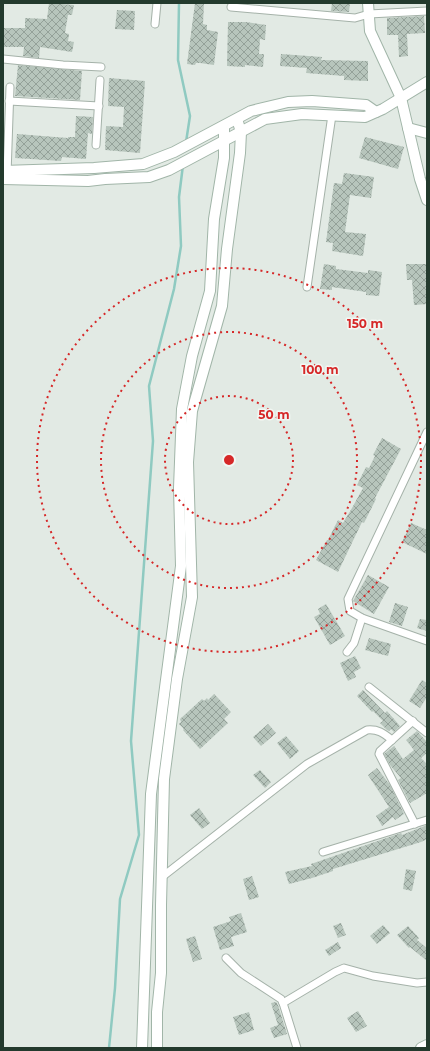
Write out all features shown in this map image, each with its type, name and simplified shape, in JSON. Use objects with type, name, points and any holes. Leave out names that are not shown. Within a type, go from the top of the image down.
[{"type":"main road","points":[[368,3],[370,31],[401,98],[408,128],[424,180],[427,200]]},
{"type":"main road","points":[[5,175],[88,182],[105,179],[149,178],[169,170],[265,119],[302,114],[365,117],[427,82]]},
{"type":"main road","points":[[5,175],[143,164],[174,152],[251,112],[288,102],[312,101],[366,105],[376,112]]},
{"type":"main road","points":[[157,1048],[157,1012],[161,973],[164,779],[177,679],[192,597],[188,462],[192,411],[222,306],[227,249],[240,153],[241,132],[237,119]]},
{"type":"main road","points":[[142,1048],[151,794],[181,566],[179,488],[182,409],[192,356],[210,290],[214,219],[224,158],[224,126]]},
{"type":"main road","points":[[408,128],[427,133]]},
{"type":"main road","points":[[421,1048],[427,1045]]},
{"type":"street","points":[[156,24],[157,3]]},
{"type":"street","points":[[231,7],[355,18],[369,14],[427,11]]},
{"type":"street","points":[[3,59],[101,67]]},
{"type":"street","points":[[96,145],[100,80]]},
{"type":"street","points":[[5,175],[10,87]]},
{"type":"street","points":[[9,100],[99,106]]},
{"type":"street","points":[[306,287],[332,115]]},
{"type":"street","points":[[427,432],[348,599],[350,611],[362,618],[427,641]]},
{"type":"street","points":[[347,652],[354,643],[362,618]]},
{"type":"street","points":[[369,686],[427,733]]},
{"type":"street","points":[[413,721],[380,751],[379,754],[415,824]]},
{"type":"street","points":[[162,877],[307,764],[367,730],[375,729],[392,740]]},
{"type":"street","points":[[323,852],[427,820]]},
{"type":"street","points":[[226,958],[241,973],[276,995],[283,1003],[297,1048]]},
{"type":"street","points":[[283,1003],[344,968],[373,976],[418,983],[427,982]]},
{"type":"building","points":[[49,3],[74,5],[72,15],[68,15],[65,33],[69,34],[68,41],[74,42],[72,52],[40,47],[39,58],[23,56],[24,47],[3,47],[3,28],[25,28],[25,18],[47,19]]},
{"type":"building","points":[[195,3],[204,3],[203,24],[207,25],[207,30],[218,32],[214,65],[200,63],[196,63],[195,65],[187,64]]},
{"type":"building","points":[[332,3],[350,3],[349,12],[331,11]]},
{"type":"building","points":[[117,10],[135,11],[134,30],[115,29]]},
{"type":"building","points":[[424,16],[425,33],[407,34],[408,56],[399,57],[398,35],[387,35],[387,18]]},
{"type":"building","points":[[228,22],[246,22],[266,25],[265,40],[260,39],[259,54],[264,54],[263,67],[245,65],[245,67],[227,66]]},
{"type":"building","points":[[281,54],[322,57],[321,60],[368,61],[368,81],[344,80],[344,76],[306,73],[307,68],[280,66]]},
{"type":"building","points":[[18,65],[82,71],[80,100],[15,96]]},
{"type":"building","points":[[109,78],[145,81],[140,153],[105,150],[106,126],[123,127],[124,107],[108,106]]},
{"type":"building","points":[[76,116],[93,117],[92,134],[88,133],[86,159],[62,157],[61,161],[15,158],[17,134],[68,138],[75,137]]},
{"type":"building","points":[[365,137],[404,147],[398,169],[359,158]]},
{"type":"building","points":[[344,173],[374,177],[371,198],[350,195],[345,232],[366,234],[363,256],[332,251],[333,243],[326,242],[334,183],[342,184]]},
{"type":"building","points":[[324,264],[336,266],[336,269],[368,273],[368,270],[382,272],[379,296],[366,295],[366,292],[332,287],[332,290],[320,289]]},
{"type":"building","points":[[406,264],[427,264],[427,304],[414,305],[412,280],[407,280]]},
{"type":"building","points":[[382,438],[401,449],[375,498],[376,499],[364,523],[362,522],[338,572],[316,560],[338,520],[343,523],[363,488],[357,485],[366,467],[369,468],[375,456],[373,455]]},
{"type":"building","points":[[411,523],[427,530],[427,554],[402,542]]},
{"type":"building","points":[[368,575],[389,587],[374,614],[353,601]]},
{"type":"building","points":[[395,603],[408,607],[402,626],[389,622]]},
{"type":"building","points":[[326,604],[345,636],[330,645],[314,617],[320,614],[318,609]]},
{"type":"building","points":[[420,619],[427,620],[427,631],[417,628]]},
{"type":"building","points":[[369,638],[391,644],[388,656],[365,650]]},
{"type":"building","points":[[355,656],[361,668],[354,672],[356,677],[348,681],[340,663]]},
{"type":"building","points":[[422,680],[427,683],[427,697],[420,708],[409,701]]},
{"type":"building","points":[[363,690],[385,713],[387,711],[400,726],[394,732],[391,729],[389,731],[387,730],[380,723],[383,721],[357,696]]},
{"type":"building","points":[[214,694],[231,712],[224,719],[228,723],[200,749],[179,724],[181,722],[180,719],[202,699],[204,701],[207,698],[208,700]]},
{"type":"building","points":[[268,724],[276,733],[261,746],[253,737]]},
{"type":"building","points":[[417,731],[427,742],[427,753],[421,758],[427,764],[427,793],[410,803],[398,780],[401,778],[390,765],[384,754],[394,746],[403,759],[414,750],[406,740]]},
{"type":"building","points":[[286,736],[299,751],[290,759],[277,743]]},
{"type":"building","points":[[377,768],[390,785],[404,814],[395,820],[393,817],[382,826],[376,816],[389,807],[368,775]]},
{"type":"building","points":[[260,770],[271,782],[265,788],[253,775]]},
{"type":"building","points":[[199,808],[210,823],[202,829],[190,815]]},
{"type":"building","points":[[427,825],[427,839],[421,842],[333,869],[333,871],[312,878],[289,884],[285,872],[312,866],[311,864],[401,833],[402,835]]},
{"type":"building","points":[[406,869],[416,871],[412,891],[403,889]]},
{"type":"building","points":[[252,876],[259,897],[249,900],[243,879]]},
{"type":"building","points":[[241,913],[247,932],[231,937],[234,946],[220,950],[213,927],[231,921],[229,917]]},
{"type":"building","points":[[341,923],[346,935],[338,938],[333,926]]},
{"type":"building","points":[[383,925],[390,933],[377,944],[370,936]]},
{"type":"building","points":[[408,926],[419,938],[417,940],[427,948],[427,961],[410,947],[409,948],[397,935]]},
{"type":"building","points":[[195,936],[202,959],[193,962],[186,939]]},
{"type":"building","points":[[338,942],[341,948],[329,956],[325,950]]},
{"type":"building","points":[[276,1002],[287,1034],[274,1038],[270,1028],[278,1025],[271,1003]]},
{"type":"building","points":[[358,1011],[367,1026],[356,1032],[347,1018]]},
{"type":"building","points":[[249,1012],[254,1030],[239,1035],[233,1017]]},
{"type":"waterway","points":[[179,3],[178,60],[190,116],[186,142]]},
{"type":"waterway","points":[[109,1048],[115,988],[120,899],[139,835],[131,741],[153,441],[149,386],[174,289],[181,246],[179,197],[183,165]]}]
